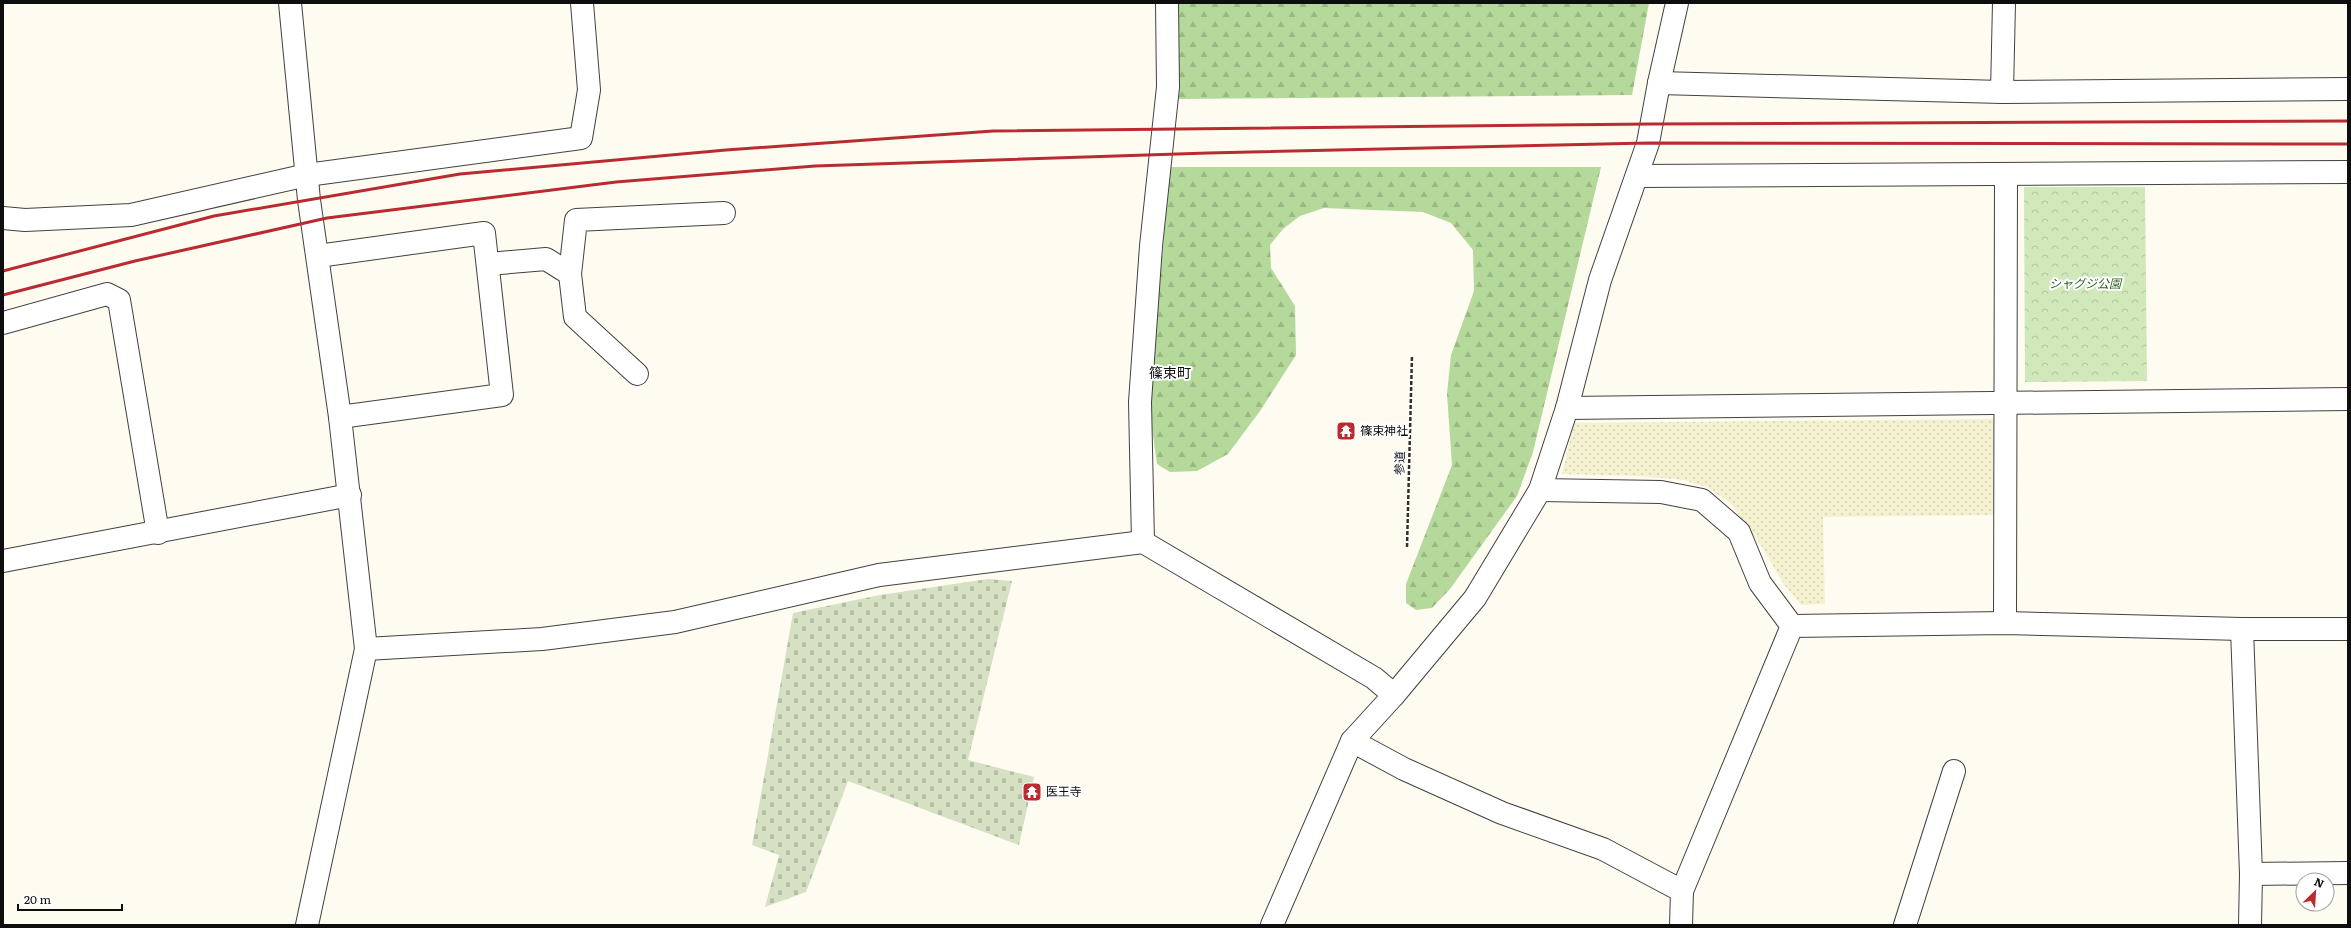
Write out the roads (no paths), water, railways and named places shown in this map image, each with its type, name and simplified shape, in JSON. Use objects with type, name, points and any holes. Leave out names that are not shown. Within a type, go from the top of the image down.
[{"type":"street","points":[[290,3],[307,175],[350,495],[366,649],[307,925]]},
{"type":"street","points":[[3,218],[25,220],[131,215],[307,175],[581,138],[589,90],[582,3]]},
{"type":"street","points":[[1143,542],[1140,402],[1151,246],[1168,87],[1167,3]]},
{"type":"street","points":[[1272,925],[1352,742],[1476,598],[1540,490],[1567,408],[1600,280],[1648,143],[1659,83],[1677,3]]},
{"type":"street","points":[[2002,92],[2004,3]]},
{"type":"street","points":[[1659,83],[2002,92],[2348,89]]},
{"type":"street","points":[[1637,176],[2348,172]]},
{"type":"street","points":[[2005,622],[2006,174]]},
{"type":"street","points":[[637,374],[575,317],[570,274],[576,220],[724,213]]},
{"type":"street","points":[[318,256],[484,233],[502,395],[340,417]]},
{"type":"street","points":[[488,264],[546,259],[570,274]]},
{"type":"street","points":[[3,323],[108,294],[119,300],[158,533]]},
{"type":"street","points":[[1567,408],[2348,399]]},
{"type":"street","points":[[1540,490],[1661,492],[1702,500],[1739,532],[1760,583],[1792,626]]},
{"type":"street","points":[[3,562],[350,495]]},
{"type":"street","points":[[366,649],[542,639],[675,622],[879,575],[1143,542],[1374,678],[1394,695]]},
{"type":"street","points":[[1792,626],[2005,622],[2242,629],[2348,629]]},
{"type":"street","points":[[1682,925],[1682,891],[1792,626]]},
{"type":"street","points":[[2242,629],[2251,874],[2250,925]]},
{"type":"street","points":[[1352,742],[1404,769],[1502,813],[1604,849],[1682,891]]},
{"type":"street","points":[[1905,925],[1954,771]]},
{"type":"street","points":[[2251,874],[2348,873]]},
{"type":"railway","points":[[3,271],[214,216],[460,174],[726,150],[993,131],[1651,124],[2348,121]]},
{"type":"railway","points":[[3,295],[135,261],[327,218],[616,182],[815,166],[1208,153],[1648,143],[2348,144]]},
{"type":"place","name":"篠束神社","points":[[1346,431]]},
{"type":"place","name":"医王寺","points":[[1032,792]]},
{"type":"district","name":"篠束町","points":[[1170,373]]},
{"type":"park label","name":"シャグジ公園","points":[[2085,284]]}]
